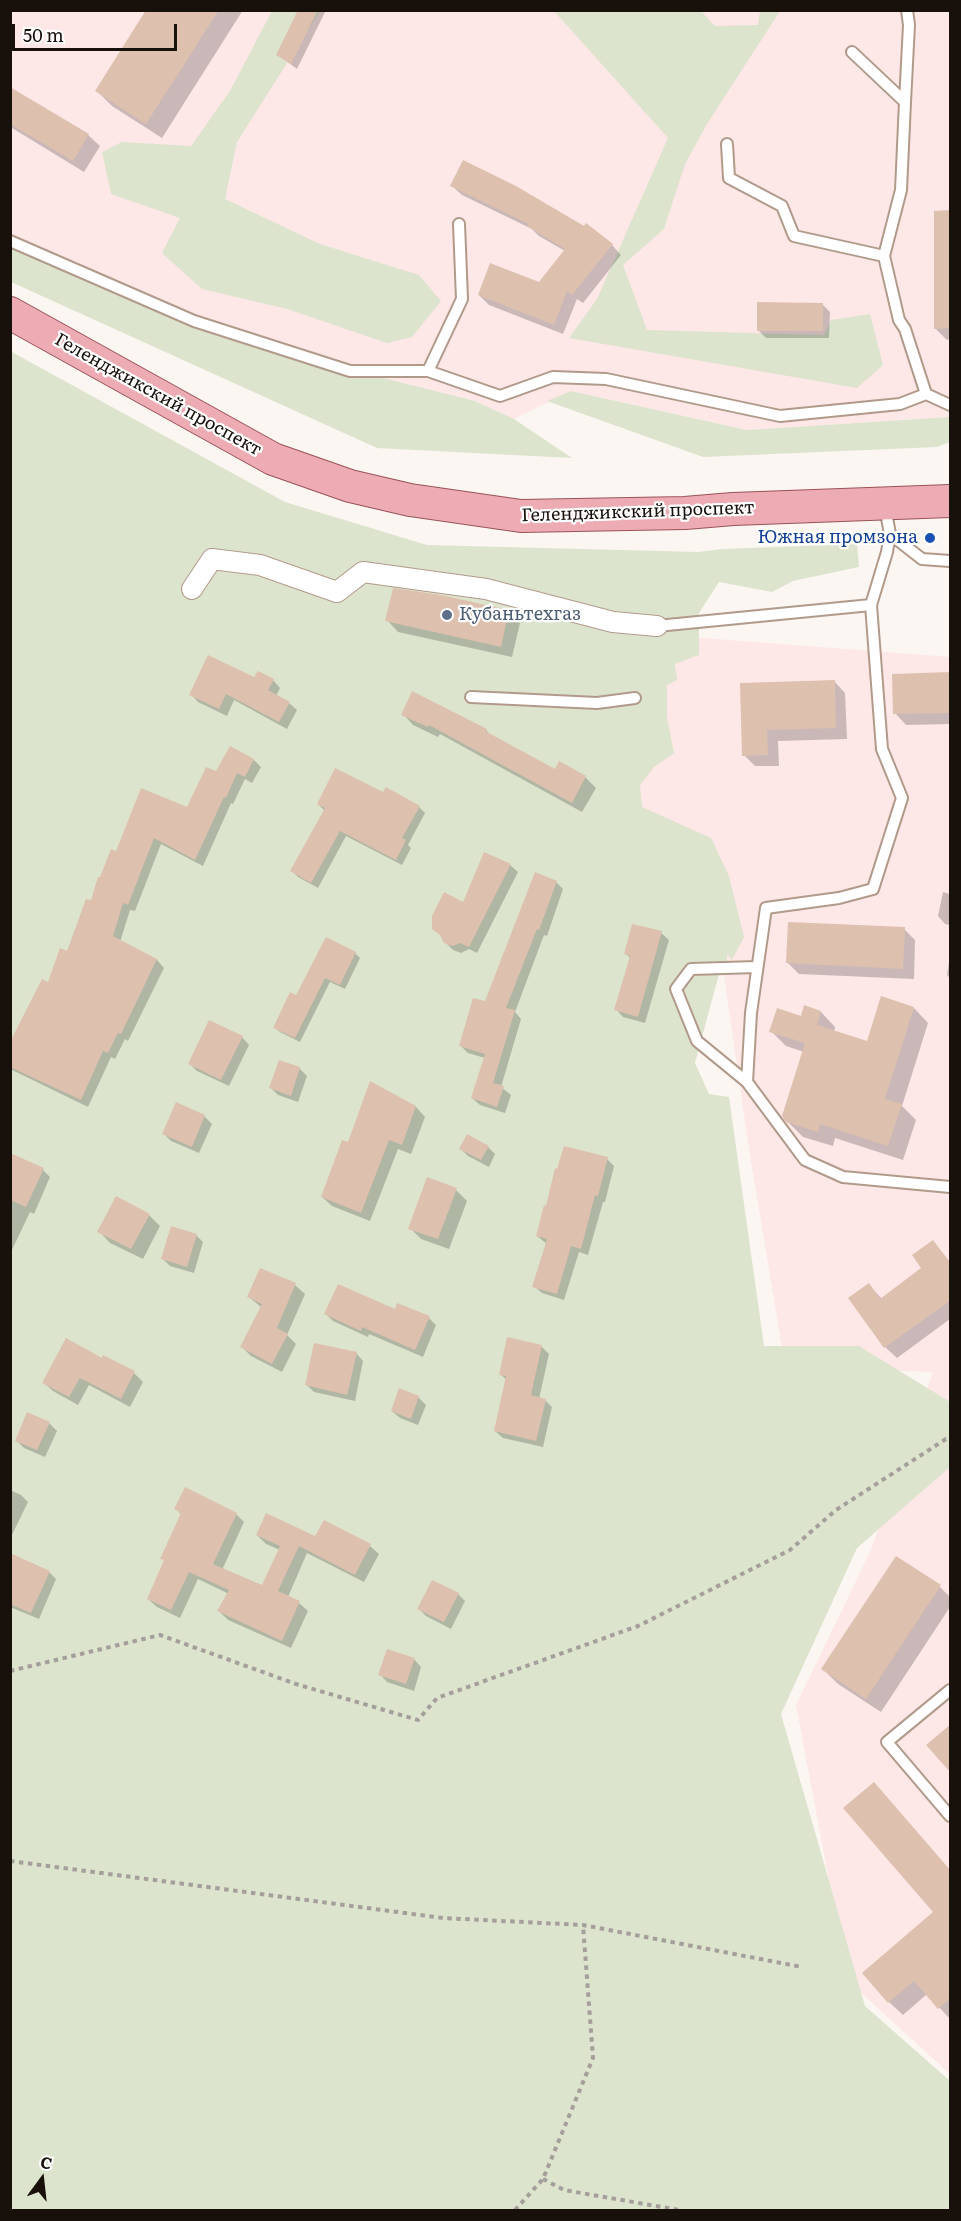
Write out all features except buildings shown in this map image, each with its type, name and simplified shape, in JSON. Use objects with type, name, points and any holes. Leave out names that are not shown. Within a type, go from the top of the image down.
[{"type":"main road","name":"Геленджикский проспект","points":[[10,313],[273,459],[350,486],[410,500],[521,516],[685,513],[733,509],[891,514],[951,501]]},
{"type":"street","points":[[891,514],[951,512]]},
{"type":"street","points":[[192,589],[212,559],[260,565],[338,592],[363,572],[486,590],[613,622],[657,627]]},
{"type":"lane","points":[[907,10],[909,26],[901,190],[884,256],[899,320],[905,329],[926,393],[951,405]]},
{"type":"lane","points":[[852,52],[905,102]]},
{"type":"lane","points":[[727,144],[729,178],[783,206],[794,236],[884,256]]},
{"type":"lane","points":[[428,371],[462,298],[459,224]]},
{"type":"lane","points":[[10,242],[194,321],[350,371],[428,371],[500,396],[553,377],[606,379],[780,416],[900,404],[926,393]]},
{"type":"lane","points":[[891,514],[922,559],[951,561]]},
{"type":"lane","points":[[747,1082],[751,1012],[766,908],[839,898],[873,890],[902,798],[882,749],[871,605],[887,552],[891,514]]},
{"type":"lane","points":[[657,627],[871,605]]},
{"type":"lane","points":[[471,697],[597,703],[635,698]]},
{"type":"lane","points":[[758,968],[691,969],[676,989],[697,1041],[747,1082],[805,1160],[843,1177],[951,1187]]},
{"type":"lane","points":[[951,1690],[887,1742],[951,1816]]},
{"type":"path","points":[[10,1671],[160,1635],[296,1684],[418,1720],[437,1698],[638,1626],[790,1550],[836,1510],[946,1439],[951,1439]]},
{"type":"path","points":[[10,1861],[443,1918],[583,1925],[802,1967]]},
{"type":"path","points":[[515,2211],[543,2179],[593,2058],[583,1925]]},
{"type":"path","points":[[543,2179],[564,2190],[679,2211]]},
{"type":"shaded area","points":[[11,11],[950,11],[950,417],[747,430],[571,391],[514,419],[475,401],[328,364],[144,301],[11,243]]},
{"type":"shaded area","points":[[368,577],[624,632],[950,657],[950,2074],[848,1981],[796,1705],[871,1550],[933,1372],[785,1366],[749,1149],[722,961]]},
{"type":"green space","points":[[272,11],[320,11],[237,142],[225,199],[320,244],[419,275],[441,301],[412,337],[387,343],[287,309],[202,289],[162,253],[180,218],[111,194],[102,152],[122,142],[191,146],[230,91]]},
{"type":"green space","points":[[554,11],[701,11],[715,26],[758,25],[760,11],[780,11],[707,124],[685,164],[664,229],[623,265],[647,330],[824,335],[831,320],[870,314],[883,365],[857,388],[569,338],[597,299],[668,138]]},
{"type":"green space","points":[[11,243],[144,301],[328,364],[475,401],[514,419],[572,458],[377,448],[11,282]]},
{"type":"green space","points":[[10,351],[285,502],[427,545],[698,552],[857,544],[859,567],[793,581],[772,592],[719,582],[699,613],[699,655],[675,664],[677,680],[667,685],[667,717],[674,753],[654,767],[640,785],[642,807],[711,838],[729,876],[744,937],[732,960],[727,954],[727,974],[722,963],[695,1063],[709,1094],[729,1097],[764,1346],[859,1346],[950,1402],[950,1467],[857,1548],[781,1714],[865,2006],[950,2081],[950,2210],[11,2210]]},
{"type":"green space","points":[[571,391],[747,430],[950,417],[950,442],[937,447],[703,457],[547,401]]},
{"type":"place","name":"Южная промзона","points":[[930,538]]},
{"type":"place","name":"Кубаньтехгаз","points":[[447,615]]}]
